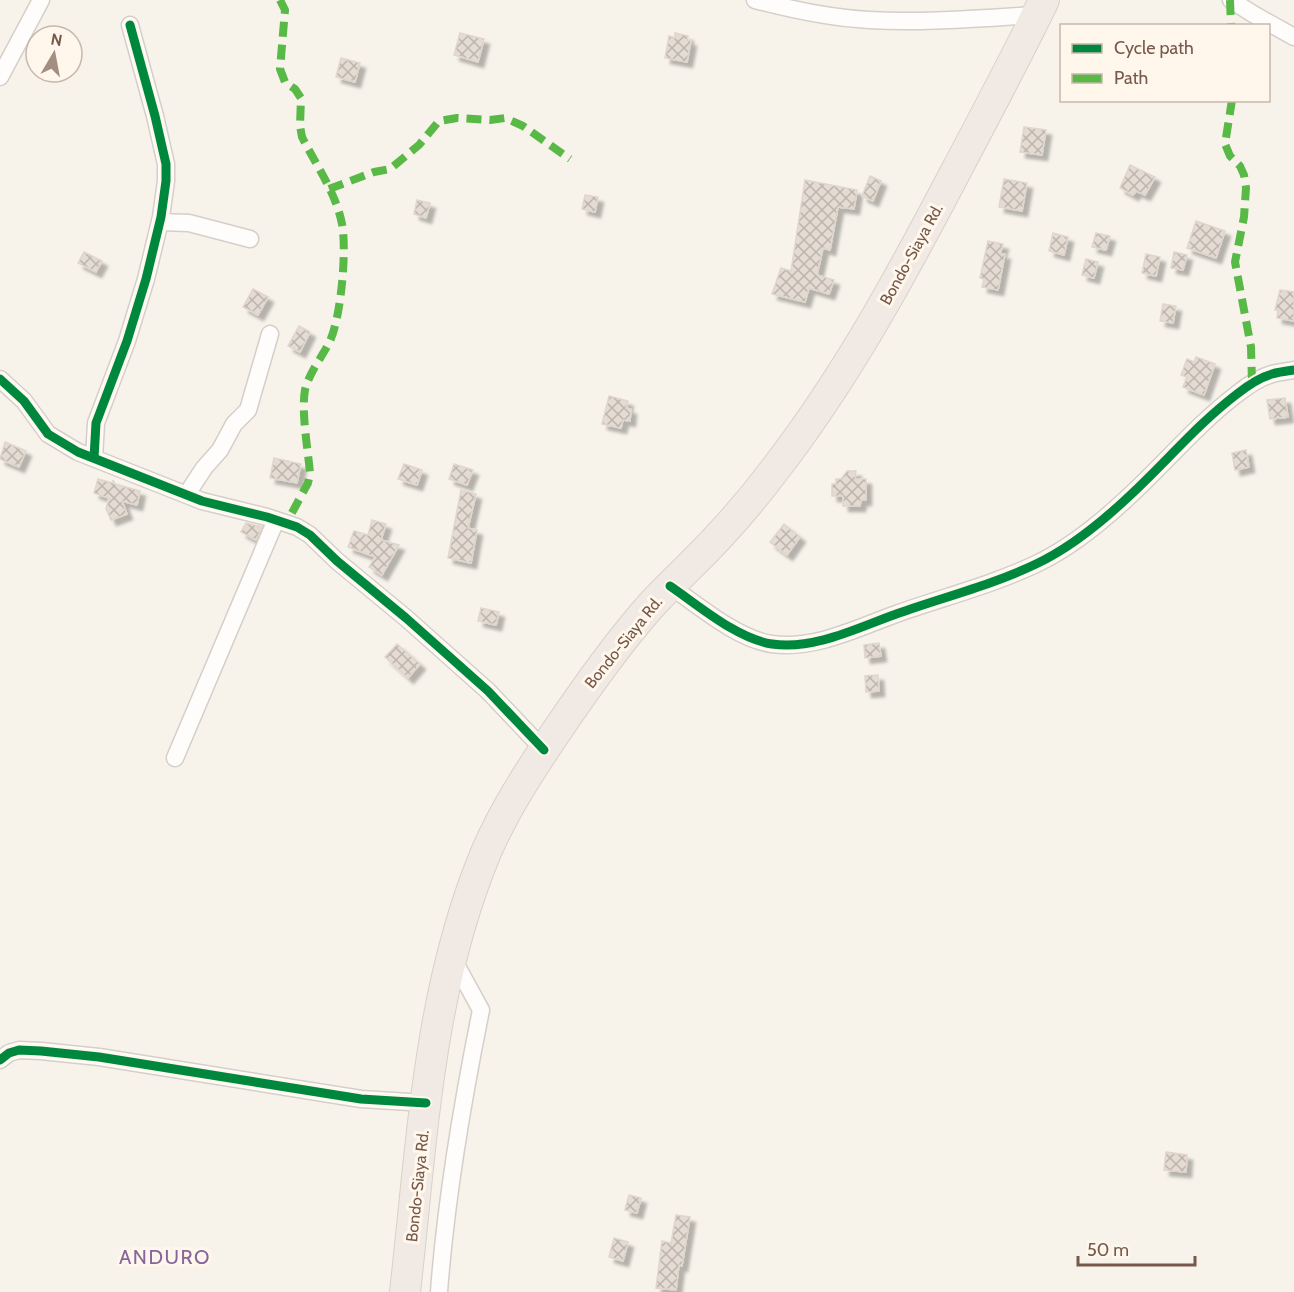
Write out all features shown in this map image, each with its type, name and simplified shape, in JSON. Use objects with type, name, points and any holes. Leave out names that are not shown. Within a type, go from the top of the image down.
[{"type":"highway","name":"Bondo-Siaya Rd.","points":[[405,1292],[436,1032],[452,958],[468,901],[503,815],[582,694],[617,647],[670,586],[728,526],[774,471],[843,372],[938,206],[1040,8]]},
{"type":"street","points":[[0,77],[41,0]]},
{"type":"street","points":[[755,0],[830,16],[869,20],[916,21],[1040,8]]},
{"type":"street","points":[[1232,0],[1294,37]]},
{"type":"street","points":[[94,458],[94,432],[99,412],[138,305],[160,222],[166,180],[166,164],[156,116],[130,25]]},
{"type":"street","points":[[160,222],[189,223],[250,239]]},
{"type":"street","points":[[187,494],[204,468],[220,450],[234,424],[248,410],[270,334]]},
{"type":"street","points":[[670,586],[739,632],[769,644],[792,644],[827,639],[847,633],[898,613],[1004,578],[1038,563],[1092,528],[1126,500],[1177,448],[1232,398],[1252,383],[1271,374],[1294,370]]},
{"type":"street","points":[[0,379],[24,401],[48,434],[78,452],[202,501],[276,520],[297,527],[310,535],[488,692],[544,750]]},
{"type":"street","points":[[176,758],[276,520]]},
{"type":"street","points":[[440,1292],[444,1236],[459,1119],[481,1010],[452,958]]},
{"type":"street","points":[[0,1060],[9,1053],[19,1050],[41,1051],[99,1057],[362,1100],[426,1103]]},
{"type":"building","points":[[460,33],[484,39],[478,62],[454,55]]},
{"type":"building","points":[[675,33],[688,36],[687,40],[691,41],[687,62],[665,58],[669,36],[675,38]]},
{"type":"building","points":[[341,58],[360,63],[355,82],[336,77]]},
{"type":"building","points":[[1024,127],[1046,130],[1042,155],[1020,152]]},
{"type":"building","points":[[1130,165],[1155,177],[1145,195],[1136,191],[1133,195],[1120,188]]},
{"type":"building","points":[[870,176],[881,181],[873,201],[862,196]]},
{"type":"building","points":[[1004,179],[1027,183],[1022,211],[999,207]]},
{"type":"building","points":[[805,180],[857,190],[854,209],[838,207],[830,250],[823,248],[817,275],[834,280],[829,294],[809,288],[805,302],[772,294],[781,268],[791,271]]},
{"type":"building","points":[[585,195],[598,197],[595,212],[582,209]]},
{"type":"building","points":[[417,200],[430,203],[426,218],[414,214]]},
{"type":"building","points":[[1196,221],[1225,231],[1216,258],[1187,248]]},
{"type":"building","points":[[1053,233],[1068,237],[1064,255],[1049,251]]},
{"type":"building","points":[[1096,233],[1110,236],[1106,250],[1092,247]]},
{"type":"building","points":[[988,241],[1003,244],[1000,254],[1005,254],[998,290],[982,287],[984,279],[980,278]]},
{"type":"building","points":[[84,252],[102,261],[96,272],[78,263]]},
{"type":"building","points":[[1174,252],[1187,255],[1183,270],[1171,268]]},
{"type":"building","points":[[1146,254],[1160,257],[1156,276],[1142,273]]},
{"type":"building","points":[[1086,259],[1098,262],[1094,278],[1082,275]]},
{"type":"building","points":[[253,289],[268,297],[258,315],[243,307]]},
{"type":"building","points":[[1280,290],[1294,292],[1294,321],[1277,318],[1278,310],[1275,310]]},
{"type":"building","points":[[1163,304],[1176,306],[1173,323],[1160,321]]},
{"type":"building","points":[[299,326],[310,332],[300,352],[288,346]]},
{"type":"building","points":[[1196,357],[1215,364],[1204,395],[1183,387],[1187,377],[1181,375],[1187,359],[1194,362]]},
{"type":"building","points":[[609,396],[628,401],[626,408],[631,409],[630,421],[623,420],[621,428],[602,424]]},
{"type":"building","points":[[1285,398],[1288,417],[1270,419],[1267,400]]},
{"type":"building","points":[[5,442],[26,451],[19,467],[0,459]]},
{"type":"building","points":[[1246,450],[1249,467],[1235,470],[1232,453]]},
{"type":"building","points":[[274,458],[301,464],[297,483],[270,478]]},
{"type":"building","points":[[404,464],[422,470],[417,485],[398,479]]},
{"type":"building","points":[[454,464],[473,470],[467,485],[449,479]]},
{"type":"building","points":[[847,471],[856,471],[855,479],[866,479],[866,500],[861,500],[860,506],[843,506],[843,496],[832,496],[832,484],[836,484],[836,479],[841,479]]},
{"type":"building","points":[[98,479],[113,483],[113,480],[115,484],[140,491],[137,505],[122,501],[127,514],[111,520],[106,509],[109,498],[94,493]]},
{"type":"building","points":[[461,490],[476,494],[468,528],[477,530],[471,563],[448,558]]},
{"type":"building","points":[[372,520],[386,524],[381,540],[399,545],[382,575],[369,567],[375,557],[348,547],[354,531],[368,535]]},
{"type":"building","points":[[246,523],[262,527],[256,540],[241,532]]},
{"type":"building","points":[[784,524],[800,537],[787,555],[770,542]]},
{"type":"building","points":[[481,608],[499,612],[496,625],[478,621]]},
{"type":"building","points":[[879,643],[881,656],[865,658],[864,645]]},
{"type":"building","points":[[397,644],[420,664],[408,678],[385,657]]},
{"type":"building","points":[[878,675],[879,691],[866,692],[865,676]]},
{"type":"building","points":[[1166,1152],[1187,1155],[1186,1172],[1164,1170]]},
{"type":"building","points":[[629,1195],[641,1198],[637,1213],[625,1210]]},
{"type":"building","points":[[676,1215],[690,1217],[676,1290],[656,1288],[662,1241],[671,1243]]},
{"type":"building","points":[[614,1238],[628,1242],[623,1261],[609,1257]]},
{"type":"marked path","points":[[280,0],[285,10],[280,69],[285,82],[295,89],[301,98],[302,137],[335,201],[342,224],[344,250],[340,300],[334,330],[309,377],[305,390],[304,419],[310,473],[308,483],[286,524]]},
{"type":"marked path","points":[[1230,0],[1231,24]]},
{"type":"marked path","points":[[1232,102],[1225,144],[1230,156],[1240,166],[1246,188],[1244,217],[1235,262],[1251,347],[1252,383]]},
{"type":"marked path","points":[[329,189],[374,172],[390,169],[419,145],[439,121],[457,118],[490,120],[505,118],[523,126],[570,159]]},
{"type":"cycle path","points":[[94,458],[96,423],[127,341],[146,279],[161,217],[166,181],[166,164],[155,116],[130,25]]},
{"type":"cycle path","points":[[670,586],[718,620],[745,636],[759,641],[772,644],[805,644],[853,631],[1002,578],[1060,551],[1114,510],[1207,419],[1241,391],[1267,376],[1294,370]]},
{"type":"cycle path","points":[[0,379],[24,401],[48,434],[78,452],[202,501],[267,517],[297,527],[310,535],[488,691],[544,750]]},
{"type":"cycle path","points":[[0,1060],[9,1053],[19,1050],[41,1051],[99,1057],[361,1099],[426,1103]]},
{"type":"district","name":"ANDURO","points":[[165,1257]]}]
